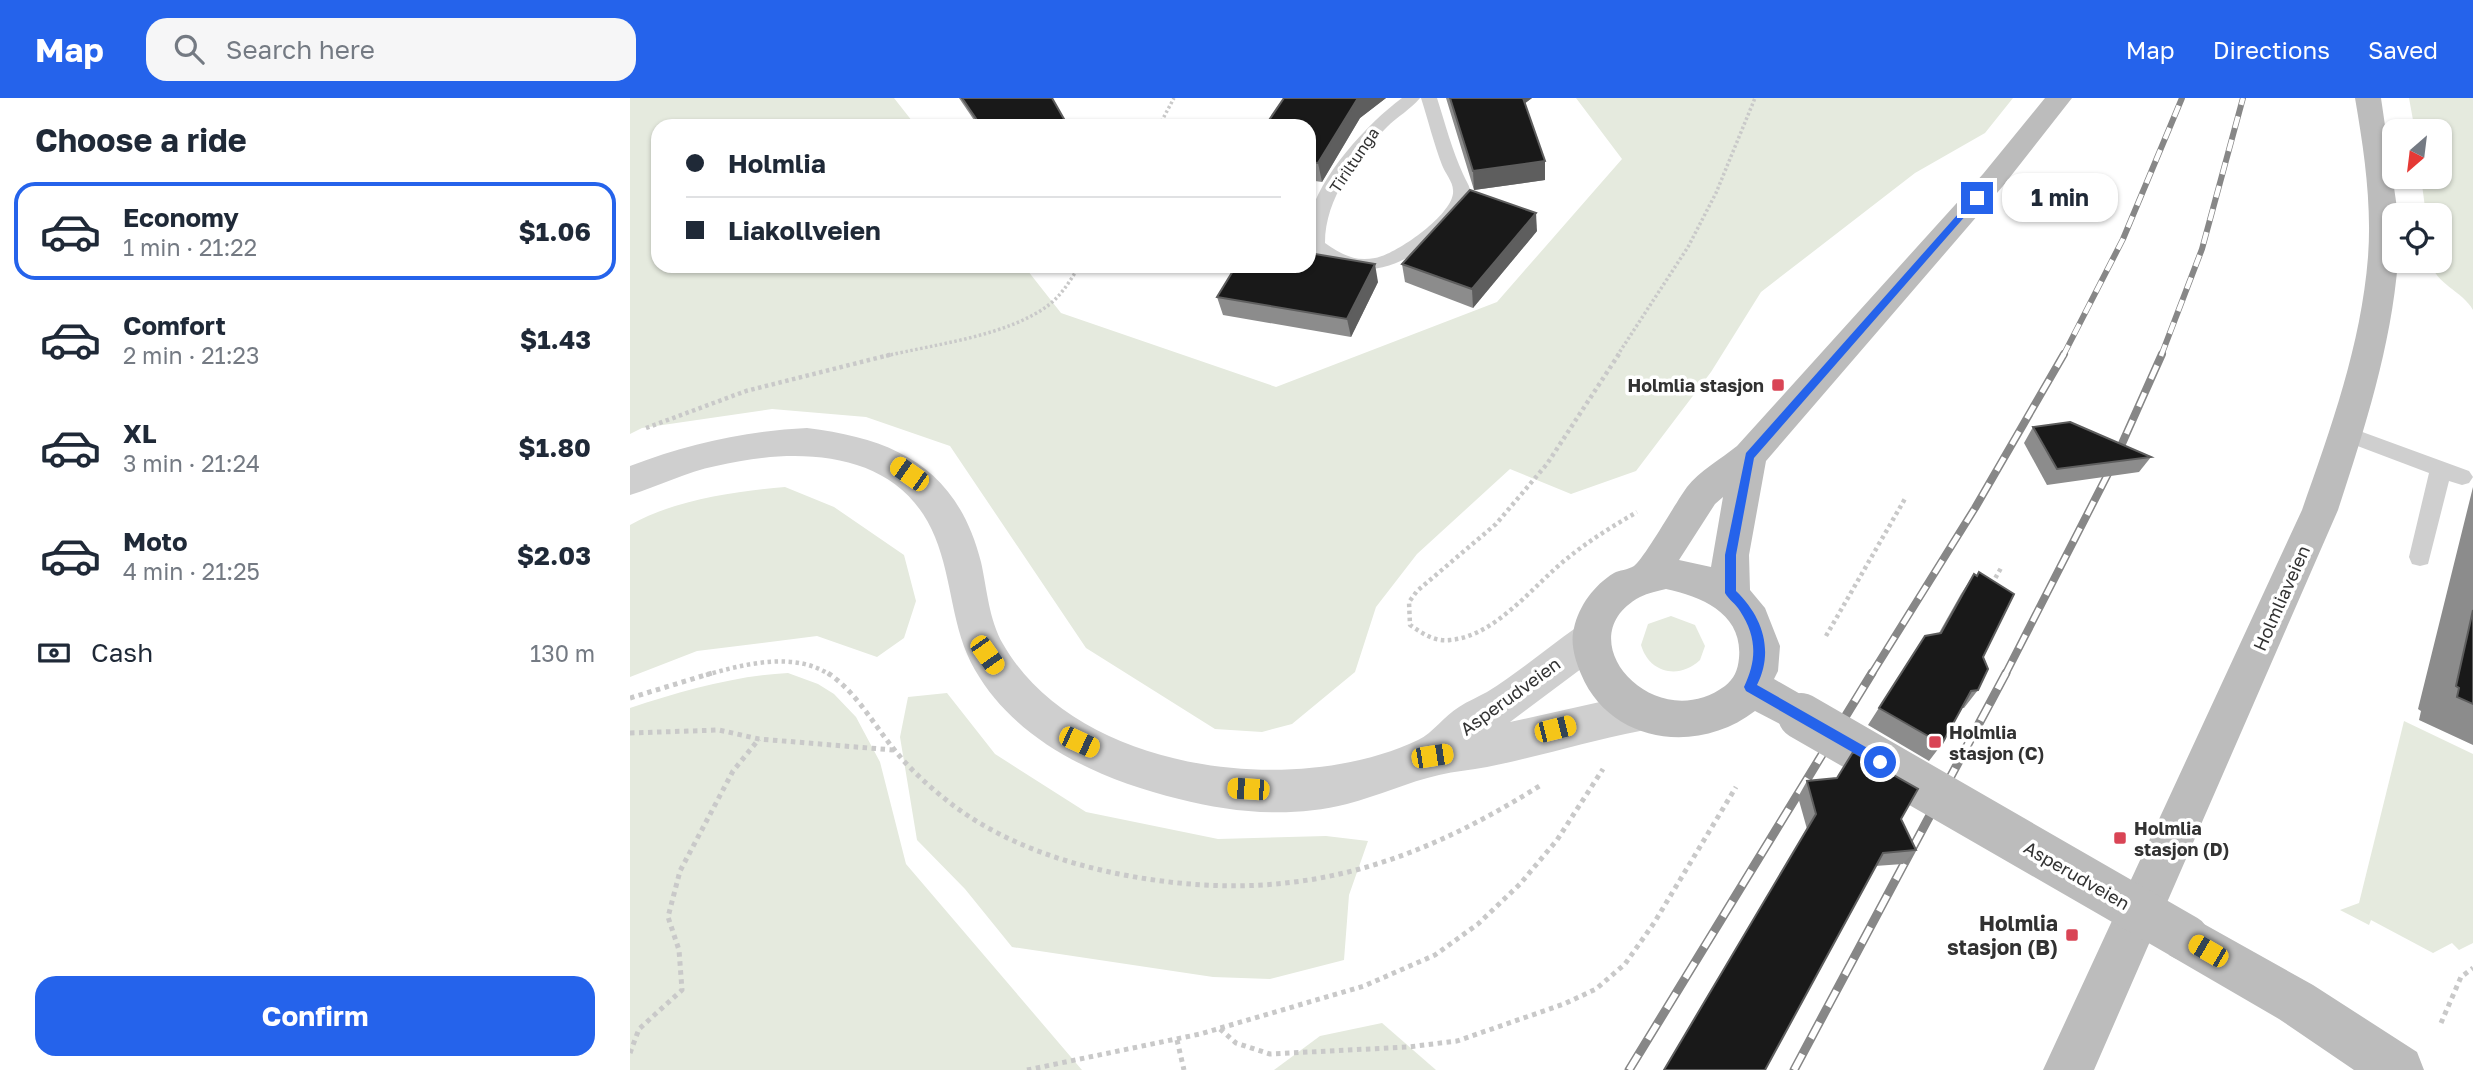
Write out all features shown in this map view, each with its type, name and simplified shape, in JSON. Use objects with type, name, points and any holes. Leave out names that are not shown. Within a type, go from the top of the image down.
[{"type":"street","points":[[1650,575],[1702,494],[1749,456],[1993,180],[2059,98]]},
{"type":"street","name":"Holmliaveien","points":[[2068,1070],[2310,533],[2346,435],[2366,370],[2383,257],[2377,144],[2368,98]]},
{"type":"street","name":"Asperudveien","points":[[630,481],[682,459],[747,444],[827,443],[864,451],[895,464],[924,486],[950,528],[960,555],[972,617],[987,655],[1009,686],[1040,716],[1079,742],[1125,763],[1174,779],[1274,791],[1342,785],[1432,756],[1640,712]]},
{"type":"street","points":[[1731,593],[1730,555],[1749,456]]},
{"type":"street","name":"Asperudveien","points":[[1666,573],[1701,577],[1731,593],[1744,606],[1759,638],[1761,655],[1758,671],[1750,687],[1735,703],[1714,715],[1690,720],[1664,719],[1640,712],[1609,688],[1598,673],[1592,657],[1593,622],[1602,605],[1623,586],[1650,575],[1666,573]]},
{"type":"street","name":"Asperudveien","points":[[1432,756],[1472,721],[1511,698],[1591,639]]},
{"type":"street","name":"Asperudveien","points":[[1750,687],[2296,1002],[2399,1070]]},
{"type":"lane","name":"Tiriltunga","points":[[1316,223],[1371,132],[1412,98]]},
{"type":"lane","name":"Tiriltunga","points":[[1316,246],[1331,257],[1367,267],[1401,258],[1460,199],[1462,190],[1450,164],[1429,98]]},
{"type":"lane","points":[[2346,435],[2462,477]]},
{"type":"lane","points":[[2420,557],[2441,470]]},
{"type":"path","points":[[1163,119],[1174,98]]},
{"type":"path","points":[[1644,508],[1561,563],[1496,620],[1469,636],[1433,640],[1418,633],[1410,625],[1409,602],[1418,591],[1496,524],[1547,464],[1688,247],[1716,193],[1755,98]]},
{"type":"path","points":[[643,430],[713,401],[773,383],[1011,323],[1048,306],[1068,285],[1075,273]]},
{"type":"path","points":[[1826,636],[1906,497]]},
{"type":"path","points":[[1991,586],[2001,568]]},
{"type":"path","points":[[1027,1070],[1177,1040],[1220,1028],[1400,971],[1454,942],[1494,911],[1521,885],[1592,789],[1640,712]]},
{"type":"path","points":[[630,733],[719,730],[759,739],[894,750]]},
{"type":"path","points":[[630,1053],[639,1029],[682,990],[680,950],[668,917],[680,872],[733,771],[759,739]]},
{"type":"path","points":[[1220,1028],[1236,1043],[1270,1054],[1385,1049],[1457,1041],[1519,1023],[1564,1004],[1595,989],[1625,964],[1654,923],[1736,787]]},
{"type":"path","points":[[2441,1023],[2461,976],[2473,968]]},
{"type":"path","points":[[1177,1040],[1184,1070]]},
{"type":"shaded area","points":[[630,98],[894,98],[910,119],[651,119],[651,273],[1030,273],[1061,313],[1276,387],[1497,302],[1622,159],[1576,98],[2013,98],[1985,133],[1915,173],[1761,292],[1711,372],[1636,471],[1571,494],[1510,469],[1417,554],[1376,607],[1355,672],[1292,724],[1262,732],[1215,729],[1086,648],[950,446],[866,417],[772,409],[642,428],[630,434]]},
{"type":"shaded area","points":[[2409,98],[2473,98],[2473,310],[2435,273],[2452,273],[2452,203],[2424,203],[2423,189],[2452,189],[2452,119],[2413,119]]},
{"type":"shaded area","points":[[785,487],[834,507],[904,555],[916,601],[904,638],[877,657],[817,636],[697,651],[630,677],[630,525],[685,503],[726,494]]},
{"type":"shaded area","points":[[1671,616],[1695,625],[1705,646],[1700,660],[1683,670],[1658,667],[1645,655],[1641,645],[1648,624]]},
{"type":"shaded area","points":[[788,673],[818,684],[834,694],[856,717],[880,762],[906,864],[1082,1070],[630,1070],[630,708],[708,685]]},
{"type":"shaded area","points":[[947,693],[995,754],[1086,812],[1218,839],[1326,836],[1368,841],[1349,895],[1344,960],[1270,979],[1213,977],[1012,947],[965,889],[917,840],[900,737],[908,697]]},
{"type":"shaded area","points":[[2404,721],[2473,754],[2473,943],[2459,950],[2452,943],[2433,953],[2371,920],[2369,925],[2340,910],[2359,903]]},
{"type":"shaded area","points":[[1382,1023],[1436,1070],[1274,1070],[1320,1036]]},
{"type":"building","points":[[962,98],[1052,98],[1064,119],[976,119]]},
{"type":"building","points":[[1284,98],[1358,98],[1318,163],[1316,119],[1270,119]]},
{"type":"building","points":[[1450,98],[1523,98],[1545,161],[1473,171]]},
{"type":"building","points":[[1470,190],[1536,213],[1472,289],[1402,264]]},
{"type":"building","points":[[1316,254],[1375,264],[1347,319],[1217,297],[1232,273],[1316,273]]},
{"type":"building","points":[[2070,422],[2151,457],[2057,469],[2033,427]]},
{"type":"building","points":[[1979,572],[2014,594],[1983,657],[1988,669],[1978,690],[1971,691],[1942,744],[1879,708],[1925,636],[1941,633],[1974,574],[1977,576]]},
{"type":"building","points":[[2473,610],[2473,704],[2457,697],[2459,688],[2456,686]]},
{"type":"building","points":[[1853,752],[1918,789],[1901,819],[1916,850],[1883,853],[1765,1070],[1664,1070],[1816,814],[1807,781],[1837,778]]},
{"type":"railway","points":[[2063,356],[2123,239],[2182,98]]},
{"type":"railway","points":[[2161,356],[2202,249],[2243,98]]},
{"type":"railway","points":[[1871,675],[1975,508],[2064,354]]},
{"type":"railway","points":[[2005,675],[2112,466],[2162,354]]},
{"type":"railway","points":[[1629,1070],[1872,673]]},
{"type":"railway","points":[[1794,1070],[2006,673]]},
{"type":"place","name":"Holmlia stasjon","points":[[1778,385]]},
{"type":"place","name":"Holmlia stasjon (C)","points":[[1935,742]]},
{"type":"place","name":"Holmlia stasjon (D)","points":[[2120,838]]},
{"type":"place","name":"Holmlia stasjon (B)","points":[[2072,935]]},
{"type":"route","points":[[1880,762],[1750,687],[1758,671],[1761,655],[1759,638],[1744,606],[1731,593],[1730,555],[1749,456],[1977,198]]}]
